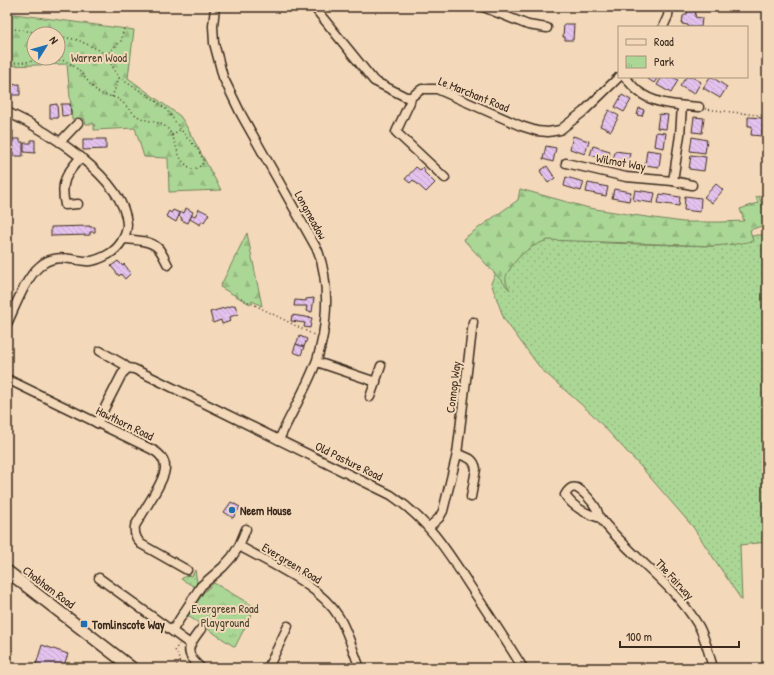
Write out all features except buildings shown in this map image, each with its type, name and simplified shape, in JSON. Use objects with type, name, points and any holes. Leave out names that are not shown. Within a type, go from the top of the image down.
[{"type":"main road","name":"Chobham Road","points":[[7,571],[132,668]]},
{"type":"street","name":"Longmeadow","points":[[215,7],[213,26],[214,43],[223,77],[244,120],[309,234],[322,262],[326,284],[327,309],[317,362],[279,440]]},
{"type":"street","points":[[314,7],[374,81],[406,97],[411,97],[396,132],[445,178]]},
{"type":"street","points":[[484,7],[528,25],[546,28]]},
{"type":"street","points":[[663,26],[668,16],[669,7]]},
{"type":"street","name":"Le Marchant Road","points":[[411,97],[422,89],[437,89],[521,126],[537,131],[548,132],[560,130],[582,112],[618,78]]},
{"type":"street","points":[[626,78],[637,91],[644,96],[666,104],[699,107]]},
{"type":"street","points":[[673,181],[680,135],[682,106]]},
{"type":"street","points":[[7,112],[42,130],[81,157],[107,182],[120,201],[126,220],[126,231],[123,240],[110,254],[96,260],[86,261],[70,258],[55,258],[40,266],[30,277],[7,324]]},
{"type":"street","points":[[60,142],[78,123]]},
{"type":"street","points":[[78,204],[65,205],[63,192],[69,170],[81,157]]},
{"type":"street","name":"Wilmot Way","points":[[565,162],[626,177],[673,181],[692,185]]},
{"type":"street","points":[[123,240],[140,241],[152,244],[158,248],[168,265]]},
{"type":"street","name":"Connop Way","points":[[429,527],[439,518],[443,511],[457,454],[473,322]]},
{"type":"street","name":"Old Pasture Road","points":[[100,351],[128,368],[138,370],[391,495],[412,510],[429,527],[451,557],[523,668]]},
{"type":"street","points":[[317,362],[376,382]]},
{"type":"street","points":[[370,397],[381,366]]},
{"type":"street","points":[[97,423],[122,374],[128,368]]},
{"type":"street","name":"Hawthorn Road","points":[[7,379],[154,451],[162,458],[165,468],[164,477],[135,526],[135,532],[137,539],[141,544],[187,570]]},
{"type":"street","points":[[457,454],[471,458],[476,465],[471,497]]},
{"type":"street","name":"The Fairway","points":[[600,518],[626,546],[671,589],[699,625],[713,668]]},
{"type":"street","points":[[172,631],[201,586],[223,567],[239,546],[246,529]]},
{"type":"street","name":"Evergreen Road","points":[[239,546],[310,587],[326,600],[342,622],[360,668]]},
{"type":"street","points":[[99,578],[190,644]]},
{"type":"street","points":[[268,668],[288,626]]},
{"type":"street","points":[[201,629],[190,644],[189,648],[191,654],[201,668]]},
{"type":"path","points":[[7,28],[26,31]]},
{"type":"path","points":[[106,55],[121,41],[124,28]]},
{"type":"path","points":[[66,38],[78,40],[99,50],[106,55],[119,78],[152,98],[166,109],[187,138],[197,148],[204,161],[202,164],[192,169],[184,164],[176,150],[172,135],[162,124],[139,117],[128,110],[118,99],[99,93],[66,61]]},
{"type":"path","points":[[7,64],[26,62]]},
{"type":"path","points":[[112,97],[119,78]]},
{"type":"path","points":[[699,107],[767,116]]},
{"type":"path","points":[[172,135],[181,129]]},
{"type":"path","points":[[241,298],[318,337]]},
{"type":"path","points":[[174,668],[180,661],[174,650],[180,642]]},
{"type":"green space","name":"Warren Wood","points":[[7,13],[134,30],[128,78],[180,116],[221,190],[169,192],[168,158],[144,157],[135,128],[94,130],[94,124],[86,124],[84,118],[72,119],[66,64],[66,26],[26,26],[26,65],[7,66]]},
{"type":"green space","points":[[520,189],[589,208],[683,222],[744,221],[740,209],[758,203],[756,197],[759,196],[767,219],[767,224],[750,230],[753,241],[714,246],[548,240],[526,251],[517,259],[506,277],[506,283],[510,290],[463,239],[518,200]]},
{"type":"green space","points":[[247,233],[262,306],[252,301],[250,304],[220,287]]},
{"type":"green space","points":[[757,235],[767,235],[767,542],[740,545],[742,601],[693,527],[642,468],[592,414],[541,369],[504,319],[491,283],[504,256],[536,237],[606,243],[713,246]]},
{"type":"green space","points":[[195,570],[197,582],[195,587],[181,579],[187,575],[192,576]]},
{"type":"green space","name":"Evergreen Road Playground","points":[[214,583],[255,607],[235,647],[188,616],[204,592]]},
{"type":"place","name":"Neem House","points":[[232,510]]},
{"type":"place","name":"Tomlinscote Way","points":[[84,624]]}]
